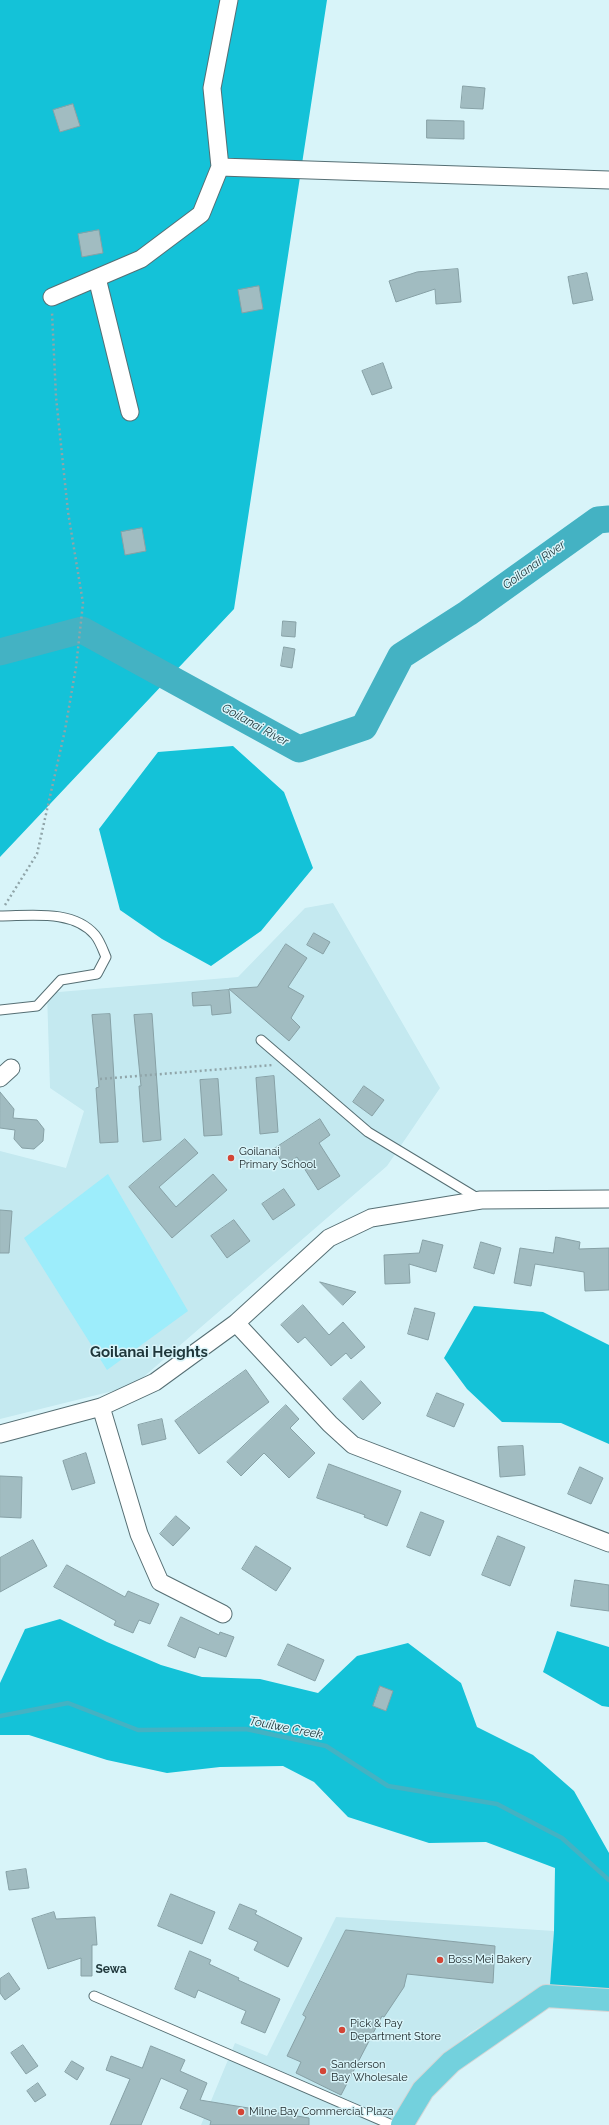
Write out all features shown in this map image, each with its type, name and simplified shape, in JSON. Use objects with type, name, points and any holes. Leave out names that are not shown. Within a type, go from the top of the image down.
[{"type":"main road","points":[[402,2125],[423,2090],[451,2062],[546,1996],[609,2000]]},
{"type":"street","points":[[52,297],[140,259],[201,214],[220,167],[212,88],[229,0]]},
{"type":"street","points":[[220,167],[609,180]]},
{"type":"street","points":[[97,278],[130,412]]},
{"type":"street","points":[[0,1434],[101,1407],[155,1382],[236,1323],[329,1238],[371,1218],[481,1200],[609,1199]]},
{"type":"street","points":[[236,1323],[330,1424],[353,1445],[609,1543]]},
{"type":"street","points":[[101,1407],[139,1534],[160,1582],[223,1614]]},
{"type":"lane","points":[[0,916],[42,916],[77,921],[95,935],[106,957],[97,974],[61,980],[36,1006],[0,1010]]},
{"type":"lane","points":[[261,1040],[368,1132],[481,1200]]},
{"type":"lane","points":[[94,1996],[392,2125]]},
{"type":"path","points":[[4,906],[37,854],[76,667],[83,603],[68,512],[56,397],[52,297]]},
{"type":"path","points":[[100,1079],[289,1064]]},
{"type":"shaded area","points":[[0,0],[327,0],[234,609],[0,857]]},
{"type":"shaded area","points":[[233,746],[284,792],[313,868],[261,931],[211,966],[162,939],[120,910],[99,829],[158,752]]},
{"type":"shaded area","name":"Goilanai Primary School","points":[[333,903],[440,1088],[387,1166],[133,1386],[0,1419],[0,1151],[66,1168],[84,1111],[50,1088],[47,993],[238,977],[305,908]]},
{"type":"shaded area","points":[[108,1174],[188,1311],[107,1370],[24,1238]]},
{"type":"shaded area","points":[[474,1306],[543,1312],[609,1345],[609,1444],[561,1423],[502,1422],[467,1389],[444,1358]]},
{"type":"shaded area","points":[[60,1619],[107,1642],[161,1665],[202,1677],[260,1679],[318,1693],[357,1656],[408,1643],[461,1683],[477,1727],[533,1755],[574,1791],[609,1853],[609,1989],[550,1985],[554,1931],[555,1868],[486,1842],[429,1843],[348,1817],[314,1782],[283,1766],[220,1767],[167,1773],[107,1760],[29,1735],[0,1735],[0,1683],[25,1629]]},
{"type":"shaded area","points":[[557,1631],[609,1647],[609,1707],[602,1706],[543,1672]]},
{"type":"shaded area","points":[[336,1917],[554,1931],[550,1985],[470,2033],[446,2054],[393,2125],[201,2125],[235,2043],[267,2056]]},
{"type":"building","points":[[463,86],[485,88],[483,109],[461,108]]},
{"type":"building","points":[[73,104],[80,126],[60,132],[53,110]]},
{"type":"building","points":[[427,120],[464,121],[464,139],[427,138]]},
{"type":"building","points":[[99,230],[103,253],[82,257],[78,234]]},
{"type":"building","points":[[458,269],[461,302],[436,304],[435,289],[396,302],[389,281],[417,272]]},
{"type":"building","points":[[587,273],[593,300],[573,304],[568,277]]},
{"type":"building","points":[[259,286],[263,309],[242,313],[238,290]]},
{"type":"building","points":[[383,363],[392,388],[372,395],[362,371]]},
{"type":"building","points":[[142,528],[146,551],[125,555],[121,532]]},
{"type":"building","points":[[283,621],[296,622],[295,637],[282,636]]},
{"type":"building","points":[[284,647],[295,649],[292,668],[281,666]]},
{"type":"building","points":[[314,933],[330,942],[323,954],[307,945]]},
{"type":"building","points":[[286,944],[307,958],[288,987],[304,996],[291,1018],[300,1027],[289,1041],[229,989],[257,987]]},
{"type":"building","points":[[229,990],[231,1013],[212,1015],[211,1005],[193,1006],[192,993]]},
{"type":"building","points":[[110,1014],[118,1142],[100,1143],[96,1088],[99,1087],[92,1015]]},
{"type":"building","points":[[152,1014],[161,1140],[143,1142],[139,1086],[141,1086],[134,1015]]},
{"type":"building","points":[[274,1076],[278,1132],[260,1134],[256,1078]]},
{"type":"building","points":[[218,1079],[222,1135],[204,1136],[200,1080]]},
{"type":"building","points":[[364,1086],[384,1100],[372,1116],[353,1102]]},
{"type":"building","points":[[0,1092],[14,1109],[13,1118],[37,1120],[44,1129],[43,1141],[34,1149],[22,1148],[14,1139],[15,1130],[0,1128]]},
{"type":"building","points":[[320,1119],[330,1135],[319,1143],[340,1176],[318,1190],[297,1157],[284,1165],[274,1149]]},
{"type":"building","points":[[185,1139],[198,1153],[159,1187],[176,1207],[213,1174],[227,1190],[172,1238],[129,1187]]},
{"type":"building","points":[[284,1189],[295,1205],[273,1220],[262,1204]]},
{"type":"building","points":[[0,1210],[12,1211],[9,1253],[0,1253]]},
{"type":"building","points":[[234,1220],[250,1241],[227,1258],[211,1236]]},
{"type":"building","points":[[556,1237],[580,1242],[579,1249],[609,1248],[609,1290],[585,1291],[584,1272],[535,1264],[531,1286],[514,1283],[520,1248],[553,1253]]},
{"type":"building","points":[[423,1240],[443,1245],[436,1272],[409,1264],[410,1283],[385,1284],[384,1255],[419,1253]]},
{"type":"building","points":[[481,1242],[501,1248],[494,1274],[474,1268]]},
{"type":"building","points":[[320,1282],[356,1292],[343,1305]]},
{"type":"building","points":[[303,1305],[329,1335],[343,1322],[365,1347],[351,1359],[346,1353],[331,1366],[305,1337],[298,1343],[281,1325]]},
{"type":"building","points":[[415,1308],[435,1313],[428,1340],[408,1334]]},
{"type":"building","points":[[246,1370],[269,1402],[199,1454],[175,1421]]},
{"type":"building","points":[[361,1381],[381,1403],[363,1420],[343,1399]]},
{"type":"building","points":[[437,1393],[464,1404],[454,1427],[427,1416]]},
{"type":"building","points":[[286,1405],[299,1419],[290,1428],[315,1453],[289,1478],[264,1453],[241,1476],[227,1462]]},
{"type":"building","points":[[162,1419],[166,1439],[142,1445],[138,1425]]},
{"type":"building","points":[[523,1446],[525,1475],[500,1477],[498,1447]]},
{"type":"building","points":[[86,1453],[95,1483],[72,1490],[63,1461]]},
{"type":"building","points":[[329,1464],[401,1491],[387,1526],[364,1517],[365,1515],[317,1498]]},
{"type":"building","points":[[580,1467],[603,1478],[591,1504],[568,1494]]},
{"type":"building","points":[[0,1476],[22,1477],[21,1518],[0,1517]]},
{"type":"building","points":[[421,1512],[444,1521],[430,1556],[407,1547]]},
{"type":"building","points":[[176,1516],[190,1528],[173,1546],[160,1534]]},
{"type":"building","points":[[498,1536],[525,1547],[510,1586],[482,1575]]},
{"type":"building","points":[[33,1540],[47,1566],[0,1592],[0,1558]]},
{"type":"building","points":[[256,1546],[291,1568],[276,1591],[242,1569]]},
{"type":"building","points":[[67,1565],[125,1597],[128,1591],[159,1604],[150,1624],[139,1620],[133,1633],[114,1625],[116,1621],[54,1587]]},
{"type":"building","points":[[575,1580],[609,1585],[609,1611],[571,1606]]},
{"type":"building","points":[[181,1617],[219,1635],[220,1632],[234,1637],[226,1657],[199,1647],[195,1658],[168,1646]]},
{"type":"building","points":[[288,1644],[324,1660],[315,1681],[278,1665]]},
{"type":"building","points":[[380,1686],[393,1691],[386,1711],[373,1706]]},
{"type":"building","points":[[26,1869],[29,1888],[9,1890],[6,1872]]},
{"type":"building","points":[[171,1894],[215,1912],[202,1944],[158,1926]]},
{"type":"building","points":[[240,1904],[257,1911],[255,1914],[302,1938],[288,1967],[254,1950],[258,1942],[229,1929]]},
{"type":"building","points":[[54,1912],[56,1919],[95,1917],[97,1945],[92,1945],[92,1976],[81,1976],[81,1958],[48,1969],[32,1919]]},
{"type":"building","points":[[346,1930],[495,1946],[493,1983],[407,1974],[404,1987],[384,2017],[382,2016],[341,2095],[296,2073],[301,2062],[287,2056],[306,2017],[303,2015]]},
{"type":"building","points":[[190,1951],[211,1960],[209,1964],[239,1978],[238,1980],[280,1999],[265,2033],[241,2023],[246,2011],[198,1990],[195,1998],[175,1989]]},
{"type":"building","points":[[9,1973],[20,1989],[5,2000],[0,1993],[0,1979]]},
{"type":"building","points":[[23,2045],[38,2066],[26,2074],[11,2053]]},
{"type":"building","points":[[151,2046],[185,2060],[180,2071],[207,2083],[200,2100],[309,2118],[309,2125],[210,2125],[211,2121],[180,2108],[188,2090],[161,2078],[141,2125],[110,2125],[130,2079],[106,2070],[111,2056],[142,2068]]},
{"type":"building","points":[[72,2061],[84,2068],[77,2080],[65,2072]]},
{"type":"building","points":[[38,2083],[46,2095],[35,2102],[27,2091]]},
{"type":"waterway","name":"Goilanai River","points":[[0,652],[82,630],[299,749],[364,727],[401,656],[468,613],[598,520],[609,519]]},
{"type":"waterway","name":"Touilwe Creek","points":[[0,1716],[68,1703],[138,1730],[246,1729],[326,1746],[388,1786],[497,1804],[562,1838],[609,1880]]},
{"type":"place","name":"Goilanai Primary School","points":[[231,1158]]},
{"type":"place","name":"Boss Mei Bakery","points":[[440,1960]]},
{"type":"place","name":"Pick & Pay Department Store","points":[[342,2030]]},
{"type":"place","name":"Sanderson Bay Wholesale","points":[[323,2071]]},
{"type":"place","name":"Milne Bay Commercial Plaza","points":[[241,2112]]},
{"type":"district","name":"Goilanai Heights","points":[[149,1352]]},
{"type":"district","name":"Sewa","points":[[111,1969]]}]
